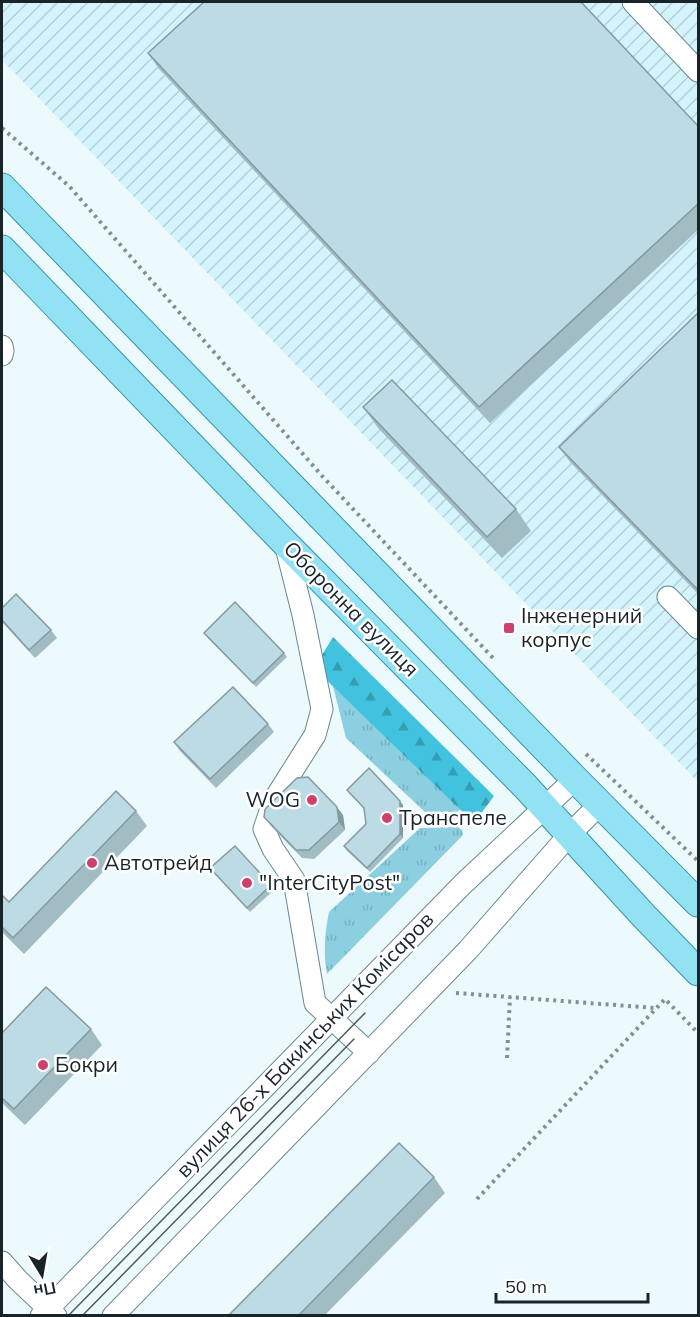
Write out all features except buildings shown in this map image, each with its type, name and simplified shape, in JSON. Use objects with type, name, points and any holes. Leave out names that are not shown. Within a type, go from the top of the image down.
[{"type":"main road","name":"Оборонна вулиця","points":[[2,187],[574,780],[698,901]]},
{"type":"main road","name":"Оборонна вулиця","points":[[2,249],[285,543],[546,807],[643,915],[699,972]]},
{"type":"street","points":[[633,2],[699,71]]},
{"type":"street","points":[[2,346],[2,355]]},
{"type":"street","points":[[285,543],[303,615],[322,709],[315,735],[274,800],[264,828],[273,849],[294,880],[315,1003],[369,1053]]},
{"type":"street","points":[[668,597],[699,627]]},
{"type":"street","name":"вулиця 26-х Бакинських Комісаров","points":[[49,1313],[332,1017],[463,884],[574,780]]},
{"type":"street","points":[[113,1316],[468,950],[570,834],[599,805]]},
{"type":"street","points":[[2,1262],[49,1313]]},
{"type":"path","points":[[2,128],[69,186],[323,477],[499,663]]},
{"type":"path","points":[[579,747],[699,861]]},
{"type":"path","points":[[456,993],[656,1008]]},
{"type":"path","points":[[507,1058],[510,998]]},
{"type":"path","points":[[477,1199],[665,999],[699,1033]]},
{"type":"shaded area","points":[[2,2],[698,2],[698,782],[2,60]]},
{"type":"green space","points":[[333,637],[494,796],[474,823],[314,668]]},
{"type":"green space","points":[[333,686],[463,807],[457,812],[425,812],[346,738]]},
{"type":"green space","points":[[458,827],[462,830],[463,835],[327,974],[325,943],[329,912],[420,828]]},
{"type":"tram line","points":[[68,1316],[365,1013]]},
{"type":"tram line","points":[[82,1316],[354,1039]]},
{"type":"place","name":"Інженерний корпус","points":[[509,628]]},
{"type":"place","name":"WOG","points":[[312,800]]},
{"type":"place","name":"Транспеле","points":[[387,818]]},
{"type":"place","name":"Автотрейд","points":[[92,863]]},
{"type":"place","name":"\"InterCityPost\"","points":[[247,883]]},
{"type":"place","name":"Бокри","points":[[43,1065]]}]
